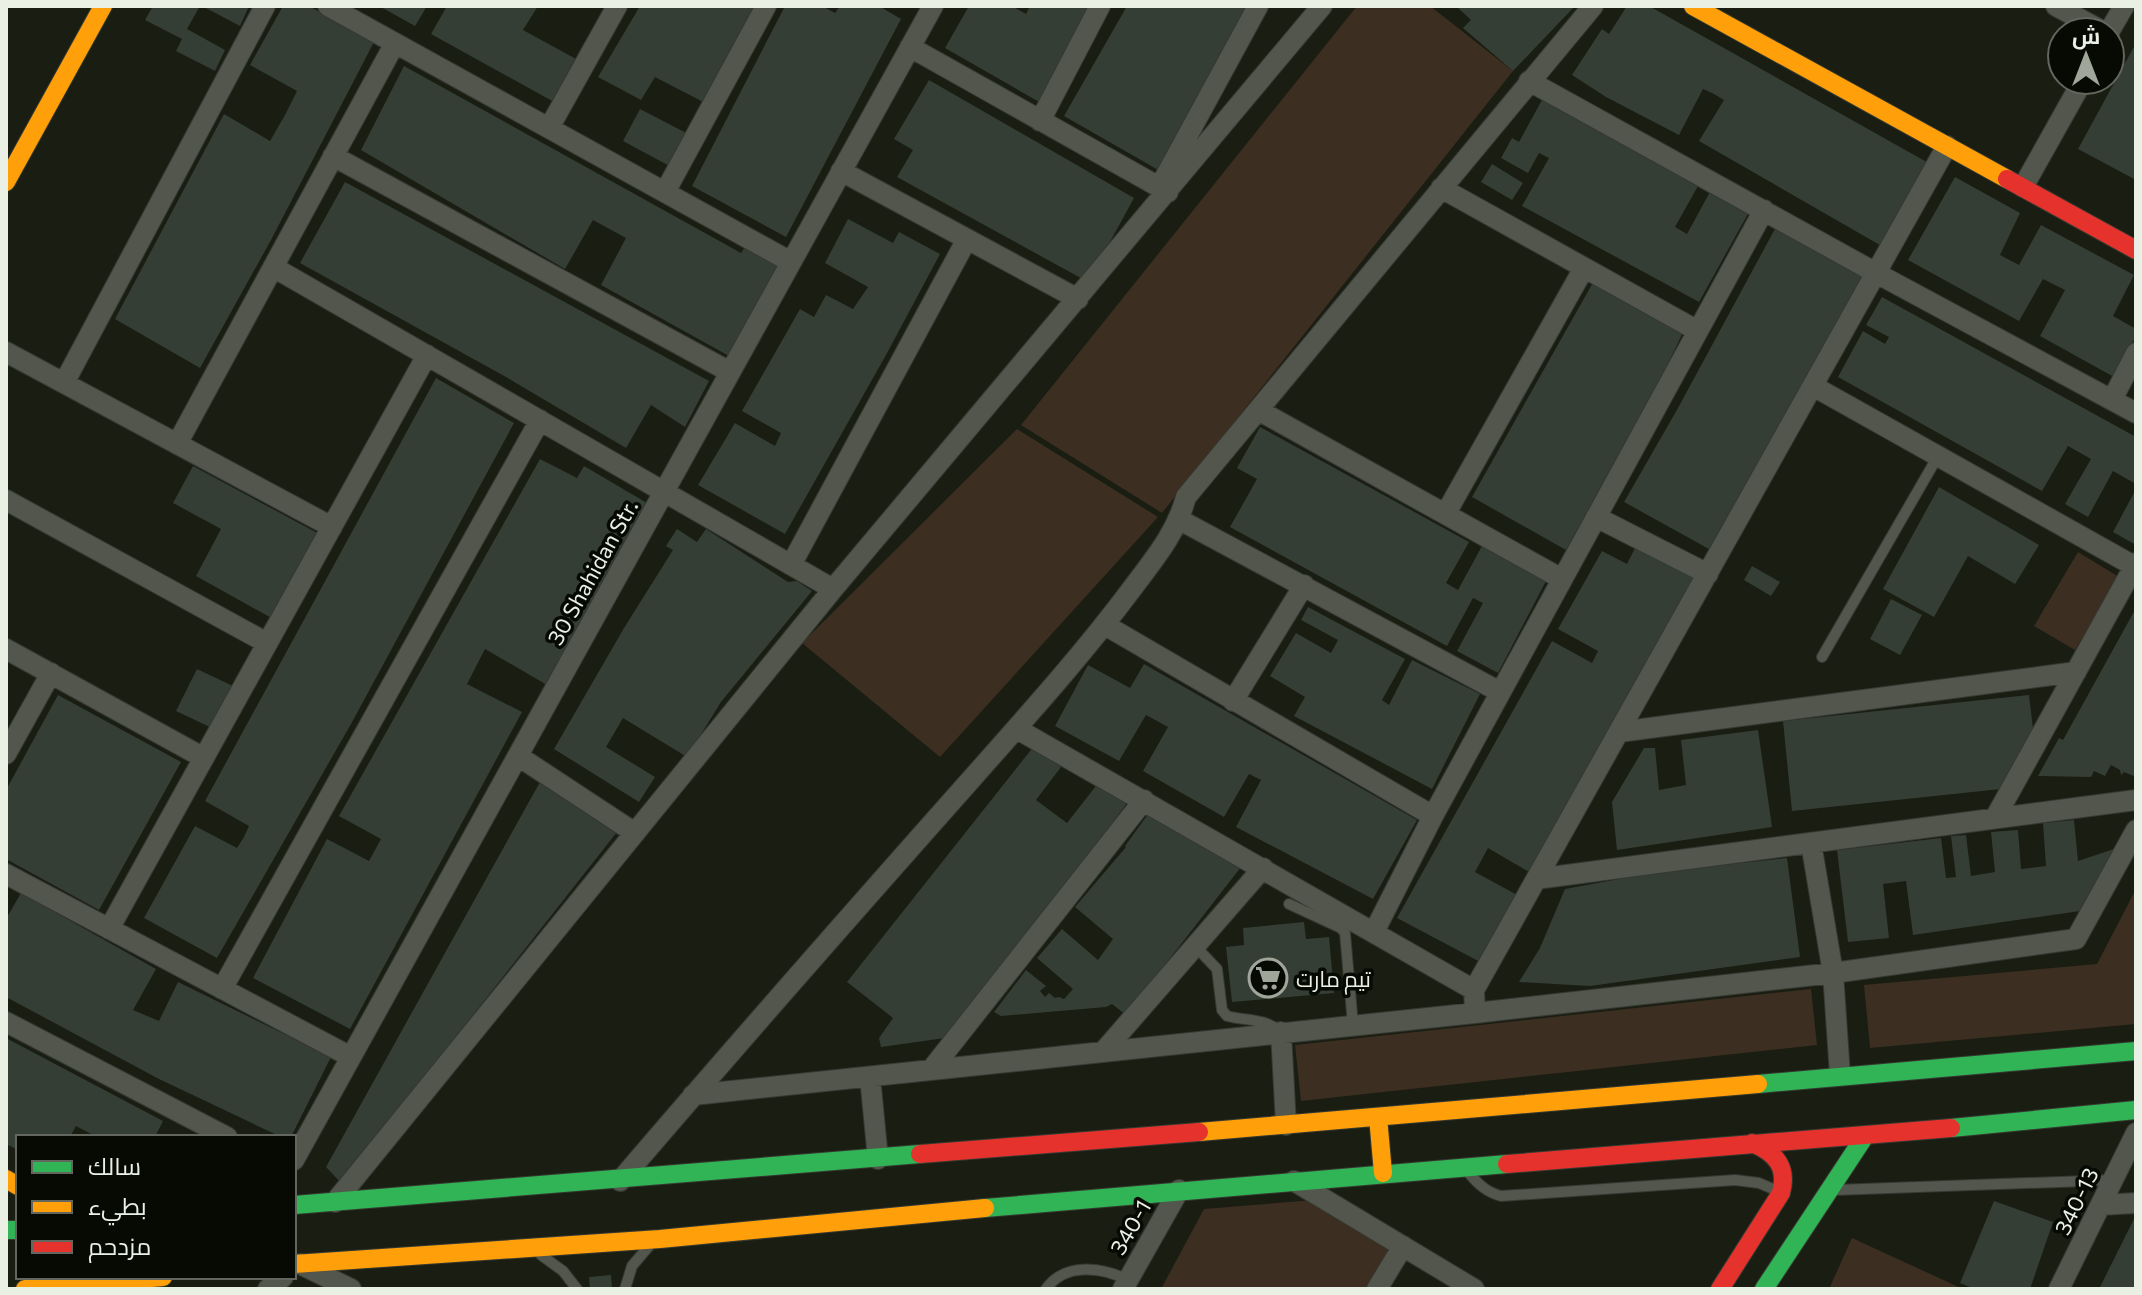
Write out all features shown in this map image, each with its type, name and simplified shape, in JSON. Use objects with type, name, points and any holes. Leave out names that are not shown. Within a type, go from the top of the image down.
[{"type":"main road","points":[[6,182],[103,6]]},
{"type":"main road","points":[[1693,6],[2136,250]]},
{"type":"main road","points":[[296,1205],[620,1181],[2136,1051]]},
{"type":"main road","points":[[296,1266],[660,1239],[1179,1190],[1865,1136],[2136,1110]]},
{"type":"main road","points":[[1378,1117],[1383,1173]]},
{"type":"main road","points":[[1764,1289],[1865,1136]]},
{"type":"main road","points":[[1720,1289],[1785,1182],[1785,1169],[1778,1157],[1752,1143]]},
{"type":"main road","points":[[25,1289],[111,1285],[150,1279]]},
{"type":"street","points":[[64,383],[265,6]]},
{"type":"street","points":[[328,6],[791,262]]},
{"type":"street","points":[[665,192],[766,6]]},
{"type":"street","name":"30 Shahidan Str.","points":[[296,1156],[933,6]]},
{"type":"street","points":[[1040,121],[1100,6]]},
{"type":"street","points":[[1164,190],[1258,6]]},
{"type":"street","points":[[335,1202],[833,589],[1078,299],[1164,190],[1322,6]]},
{"type":"street","points":[[620,1181],[1105,625],[1180,520],[1186,497],[1593,6]]},
{"type":"street","points":[[2056,6],[2076,16]]},
{"type":"street","points":[[549,128],[614,7]]},
{"type":"street","points":[[177,444],[395,43]]},
{"type":"street","points":[[910,47],[1164,190]]},
{"type":"street","points":[[1529,81],[2136,413]]},
{"type":"street","points":[[2023,187],[2074,96]]},
{"type":"street","points":[[1475,1013],[1474,990],[1947,146]]},
{"type":"street","points":[[333,156],[730,372]]},
{"type":"street","points":[[841,171],[1078,299]]},
{"type":"street","points":[[1441,188],[1698,331]]},
{"type":"street","points":[[1374,932],[1433,816],[1764,210]]},
{"type":"street","points":[[791,565],[967,239]]},
{"type":"street","points":[[273,267],[833,589]]},
{"type":"street","points":[[1446,513],[1584,268]]},
{"type":"street","points":[[6,352],[332,527]]},
{"type":"street","points":[[2112,400],[2136,353]]},
{"type":"street","points":[[109,929],[427,355]]},
{"type":"street","points":[[1813,386],[2135,564],[1995,818]]},
{"type":"street","points":[[1258,410],[1562,579]]},
{"type":"street","points":[[222,989],[540,420]]},
{"type":"street","points":[[6,500],[267,643]]},
{"type":"street","points":[[1596,517],[1708,574]]},
{"type":"street","points":[[1180,520],[1500,692]]},
{"type":"street","points":[[1233,701],[1304,585]]},
{"type":"street","points":[[1105,625],[1433,816]]},
{"type":"street","points":[[6,649],[204,758]]},
{"type":"street","points":[[1619,732],[2076,672]]},
{"type":"street","points":[[6,754],[51,673]]},
{"type":"street","points":[[1017,729],[1474,990]]},
{"type":"street","points":[[518,756],[635,833]]},
{"type":"street","points":[[931,1070],[1144,800]]},
{"type":"street","points":[[1536,879],[2136,800]]},
{"type":"street","points":[[693,1095],[1833,973],[2076,939],[2136,830]]},
{"type":"street","points":[[1811,843],[1833,973],[1840,1075]]},
{"type":"street","points":[[1103,1052],[1263,868]]},
{"type":"street","points":[[6,874],[351,1057]]},
{"type":"street","points":[[6,1022],[223,1135]]},
{"type":"street","points":[[1281,1032],[1286,1125]]},
{"type":"street","points":[[870,1077],[878,1159]]},
{"type":"street","name":"340-13","points":[[2059,1289],[2136,1133]]},
{"type":"street","points":[[1294,1181],[1474,1289]]},
{"type":"street","name":"340-1","points":[[1125,1284],[1179,1190]]},
{"type":"street","points":[[2101,1205],[2136,1203]]},
{"type":"street","points":[[1377,1289],[1403,1246]]},
{"type":"street","points":[[296,1266],[351,1289]]},
{"type":"lane","points":[[1822,657],[1938,456]]},
{"type":"lane","points":[[1289,904],[1341,928],[1345,933],[1353,1025]]},
{"type":"lane","points":[[1196,947],[1217,969],[1222,1010],[1227,1016],[1272,1024],[1281,1032]]},
{"type":"lane","points":[[1465,1167],[1477,1184],[1501,1196],[1735,1180],[1759,1183],[1781,1193]]},
{"type":"lane","points":[[1829,1190],[2113,1180]]},
{"type":"lane","points":[[625,1289],[638,1258],[660,1239]]},
{"type":"lane","points":[[524,1249],[555,1263],[577,1289]]},
{"type":"lane","points":[[1046,1289],[1052,1280],[1087,1269],[1108,1270],[1125,1284]]},
{"type":"shaded area","points":[[1357,6],[1430,6],[1513,71],[1162,513],[1021,425]]},
{"type":"shaded area","points":[[1017,429],[1158,517],[940,757],[802,643]]},
{"type":"shaded area","points":[[2078,552],[2119,577],[2075,650],[2034,626]]},
{"type":"shaded area","points":[[2136,889],[2136,1024],[1870,1048],[1864,985],[2097,964]]},
{"type":"shaded area","points":[[1811,989],[1817,1045],[1301,1101],[1295,1045]]},
{"type":"shaded area","points":[[1314,1200],[1404,1253],[1382,1289],[1161,1289],[1204,1209]]},
{"type":"shaded area","points":[[1852,1238],[1963,1289],[1829,1289]]},
{"type":"building","points":[[153,6],[200,6],[187,29],[225,50],[215,71],[176,51],[182,39],[145,20]]},
{"type":"building","points":[[202,6],[249,6],[240,26]]},
{"type":"building","points":[[283,6],[309,6],[374,42],[200,368],[115,319],[224,114],[270,141],[285,115],[297,91],[250,65]]},
{"type":"building","points":[[379,6],[427,6],[415,26]]},
{"type":"building","points":[[447,6],[538,6],[523,30],[578,60],[554,102],[431,34]]},
{"type":"building","points":[[640,6],[757,6],[705,103],[655,77],[641,100],[598,77]]},
{"type":"building","points":[[785,6],[822,6],[835,13],[840,6],[879,6],[901,19],[786,237],[692,186]]},
{"type":"building","points":[[969,6],[1012,6],[1026,14],[1030,6],[1093,6],[1041,103],[945,48]]},
{"type":"building","points":[[1127,6],[1250,6],[1160,171],[1064,116]]},
{"type":"building","points":[[1456,6],[1575,6],[1513,71],[1463,28],[1471,20]]},
{"type":"building","points":[[1627,6],[1649,6],[1932,165],[1885,248],[1699,141],[1724,100],[1714,94],[1703,89],[1679,135],[1606,97],[1572,75],[1602,29],[1609,34]]},
{"type":"building","points":[[2136,43],[2136,180],[2078,149],[2107,96],[2126,96],[2126,61]]},
{"type":"building","points":[[404,66],[741,253],[747,244],[781,262],[729,356],[601,285],[626,238],[593,220],[565,269],[361,150]]},
{"type":"building","points":[[929,80],[1134,198],[1088,282],[897,177],[913,150],[894,139]]},
{"type":"building","points":[[1542,100],[1698,186],[1675,227],[1687,234],[1711,190],[1749,212],[1699,302],[1522,206],[1549,158],[1539,153],[1528,173],[1501,158],[1512,138],[1519,142]]},
{"type":"building","points":[[640,109],[692,136],[675,169],[623,141]]},
{"type":"building","points":[[1492,164],[1523,183],[1512,200],[1481,182]]},
{"type":"building","points":[[1955,177],[2020,213],[2000,255],[2019,265],[2041,225],[2134,275],[2113,316],[2136,329],[2136,336],[2114,377],[2040,336],[2065,290],[2043,279],[2019,321],[1908,260]]},
{"type":"building","points":[[345,182],[709,381],[685,427],[651,405],[626,448],[506,377],[300,263]]},
{"type":"building","points":[[848,219],[893,243],[899,232],[940,254],[785,534],[698,485],[735,423],[775,446],[781,433],[742,411],[800,309],[814,317],[826,295],[853,309],[868,287],[825,263]]},
{"type":"building","points":[[1776,227],[1867,277],[1718,554],[1624,502]]},
{"type":"building","points":[[1595,279],[1685,328],[1566,550],[1472,497]]},
{"type":"building","points":[[1882,297],[2136,437],[2136,484],[2113,471],[2088,517],[2065,504],[2091,459],[2068,446],[2042,491],[1838,377],[1863,331],[1885,344],[1889,337],[1866,325]]},
{"type":"building","points":[[436,378],[514,423],[351,724],[217,958],[144,918],[195,826],[237,848],[244,837],[249,826],[205,801]]},
{"type":"building","points":[[1260,427],[1469,542],[1446,583],[1458,590],[1482,546],[1546,581],[1498,673],[1457,651],[1483,603],[1473,598],[1447,646],[1230,527],[1257,479],[1237,468]]},
{"type":"building","points":[[540,459],[577,478],[584,466],[647,503],[547,685],[485,649],[467,684],[522,712],[350,1029],[253,978],[327,839],[369,861],[381,839],[339,816]]},
{"type":"building","points":[[193,466],[321,535],[275,620],[196,576],[221,529],[173,503]]},
{"type":"building","points":[[1939,487],[2039,545],[2015,584],[1968,556],[1934,617],[1883,589]]},
{"type":"building","points":[[2136,489],[2136,545],[2113,532]]},
{"type":"building","points":[[677,529],[697,542],[706,529],[788,582],[797,581],[812,591],[721,702],[687,757],[623,718],[606,747],[655,777],[639,802],[554,749],[673,550],[666,546]]},
{"type":"building","points":[[1637,544],[1701,577],[1536,876],[1488,848],[1475,872],[1519,896],[1482,963],[1397,918],[1552,641],[1592,663],[1598,651],[1558,629],[1602,551],[1627,564]]},
{"type":"building","points":[[1752,566],[1780,582],[1771,596],[1744,580]]},
{"type":"building","points":[[1891,599],[1922,615],[1900,655],[1870,639]]},
{"type":"building","points":[[1308,607],[1405,659],[1382,700],[1389,705],[1412,660],[1480,694],[1432,789],[1294,716],[1305,697],[1270,676],[1296,633],[1331,653],[1338,640],[1301,620]]},
{"type":"building","points":[[2136,608],[2136,777],[2124,772],[2121,775],[2120,770],[2111,765],[2105,776],[2094,771],[2091,777],[2038,776],[2059,738],[2063,740]]},
{"type":"building","points":[[1144,664],[1417,820],[1373,899],[1236,827],[1261,780],[1249,774],[1224,817],[1143,771],[1168,727],[1146,715],[1119,761],[1055,726],[1088,665],[1130,688]]},
{"type":"building","points":[[197,669],[233,686],[212,728],[176,711]]},
{"type":"building","points":[[58,695],[181,762],[99,910],[6,859],[6,790]]},
{"type":"building","points":[[2029,695],[2034,737],[2001,789],[1792,811],[1783,721]]},
{"type":"building","points":[[1758,730],[1772,827],[1617,850],[1612,802],[1644,748],[1655,748],[1659,790],[1686,785],[1681,740]]},
{"type":"building","points":[[1034,746],[1061,767],[1036,800],[1067,823],[1099,782],[1127,803],[973,1014],[945,1038],[881,1047],[879,1038],[893,1018],[847,982]]},
{"type":"building","points":[[540,782],[617,832],[341,1183],[326,1167]]},
{"type":"building","points":[[1151,810],[1241,867],[1126,1015],[1112,1004],[1001,1016],[994,1012],[1026,970],[1046,986],[1040,991],[1045,997],[1049,993],[1055,998],[1064,999],[1073,989],[1037,958],[1062,929],[1098,960],[1113,939],[1075,907],[1126,847]]},
{"type":"building","points":[[2074,820],[2078,861],[2126,845],[2087,910],[1913,935],[1906,881],[1883,884],[1889,938],[1848,942],[1837,850],[1941,838],[1946,878],[1956,877],[1951,836],[1966,835],[1971,876],[1995,872],[1991,832],[2018,830],[2021,869],[2046,866],[2043,823]]},
{"type":"building","points":[[1787,858],[1800,957],[1590,986],[1519,982],[1540,948],[1565,889],[1657,872]]},
{"type":"building","points":[[21,893],[156,969],[133,1010],[159,1021],[178,982],[331,1057],[292,1135],[277,1135],[159,1079],[6,997],[6,919]]},
{"type":"building","points":[[1304,922],[1306,939],[1329,937],[1334,993],[1232,1002],[1226,947],[1244,945],[1243,928]]},
{"type":"building","points":[[6,1038],[163,1121],[156,1135],[93,1135],[76,1126],[71,1135],[16,1135],[16,1149],[6,1144]]},
{"type":"building","points":[[1994,1201],[2053,1222],[2030,1289],[1975,1289],[1960,1283]]},
{"type":"building","points":[[2136,1215],[2136,1289],[2099,1289]]},
{"type":"building","points":[[611,1275],[612,1289],[590,1289],[589,1277]]},
{"type":"traffic: fast","points":[[1758,1084],[2136,1051]]},
{"type":"traffic: fast","points":[[1951,1128],[2136,1110]]},
{"type":"traffic: fast","points":[[1764,1289],[1865,1136]]},
{"type":"traffic: fast","points":[[296,1205],[920,1154]]},
{"type":"traffic: fast","points":[[985,1208],[1507,1164]]},
{"type":"traffic: fast","points":[[6,1230],[16,1230]]},
{"type":"traffic: slow","points":[[6,182],[103,6]]},
{"type":"traffic: slow","points":[[1693,6],[2007,179]]},
{"type":"traffic: slow","points":[[1199,1132],[1758,1084]]},
{"type":"traffic: slow","points":[[1378,1117],[1383,1173]]},
{"type":"traffic: slow","points":[[6,1179],[16,1185]]},
{"type":"traffic: slow","points":[[296,1264],[660,1239],[985,1208]]},
{"type":"traffic: slow","points":[[25,1289],[140,1279]]},
{"type":"traffic: jam","points":[[2007,179],[2136,250]]},
{"type":"traffic: jam","points":[[1507,1164],[1951,1128]]},
{"type":"traffic: jam","points":[[920,1154],[1199,1132]]},
{"type":"traffic: jam","points":[[1720,1289],[1781,1193],[1783,1184],[1781,1168],[1774,1156],[1752,1143]]},
{"type":"place","name":"تيم مارت","points":[[1268,978]]}]
